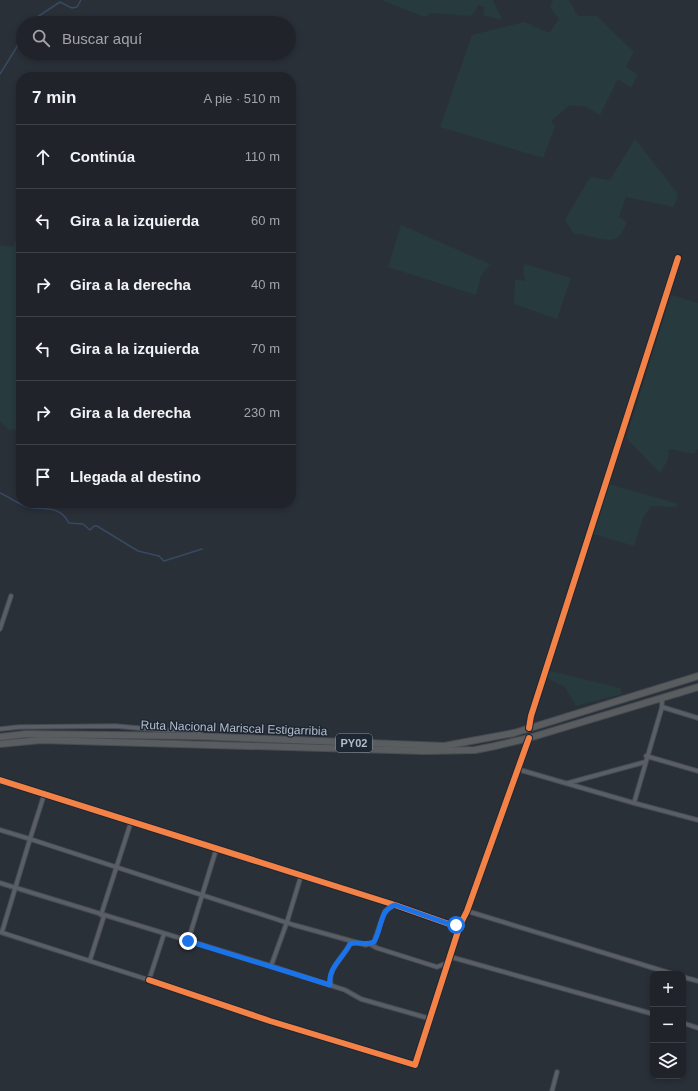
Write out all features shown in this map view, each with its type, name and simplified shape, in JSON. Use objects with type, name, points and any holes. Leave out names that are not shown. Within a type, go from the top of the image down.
[{"type":"highway","name":"Ruta Nacional Mariscal Estigarribia","points":[[0,737],[26,734],[201,736],[444,746],[514,733],[698,676]]},
{"type":"highway","name":"Ruta Nacional Mariscal Estigarribia","points":[[0,744],[41,740],[449,751],[475,750],[529,738],[698,687]]},
{"type":"street","points":[[529,728],[678,258]]},
{"type":"street","points":[[0,629],[11,596]]},
{"type":"street","points":[[634,803],[644,762],[662,707],[662,699]]},
{"type":"street","points":[[662,707],[698,718]]},
{"type":"street","points":[[0,729],[18,727],[115,726],[161,730],[200,731],[201,736]]},
{"type":"street","points":[[44,795],[17,888],[1,932],[90,960],[270,1021],[415,1065],[451,957],[460,925],[467,911],[529,738]]},
{"type":"street","points":[[646,756],[698,771]]},
{"type":"street","points":[[567,783],[644,762]]},
{"type":"street","points":[[517,769],[698,820]]},
{"type":"street","points":[[0,780],[216,850],[395,905],[449,924],[460,925]]},
{"type":"street","points":[[90,960],[131,822]]},
{"type":"street","points":[[0,830],[288,922],[354,942],[366,945],[370,944],[377,948],[438,967],[449,962]]},
{"type":"street","points":[[188,941],[216,850]]},
{"type":"street","points":[[271,966],[288,922],[302,876]]},
{"type":"street","points":[[0,883],[271,966],[345,990],[361,999],[431,1019]]},
{"type":"street","points":[[370,944],[377,938],[385,911],[395,905]]},
{"type":"street","points":[[467,911],[663,971]]},
{"type":"street","points":[[149,980],[164,934]]},
{"type":"street","points":[[330,985],[329,978],[331,970],[350,944],[354,942]]},
{"type":"street","points":[[451,957],[650,1013]]},
{"type":"street","points":[[686,978],[698,981]]},
{"type":"street","points":[[686,1024],[698,1028]]},
{"type":"street","points":[[552,1091],[557,1072]]},
{"type":"green space","points":[[381,0],[493,0],[502,20],[483,15],[485,7],[479,5],[471,16],[431,13],[425,17]]},
{"type":"green space","points":[[553,0],[569,0],[578,16],[597,16],[634,52],[626,67],[638,75],[631,88],[618,79],[600,115],[586,107],[570,105],[551,121],[555,126],[543,158],[440,127],[472,35],[524,22],[549,33],[559,19],[550,7]]},
{"type":"green space","points":[[635,139],[678,194],[674,207],[626,197],[619,217],[627,222],[617,238],[608,240],[574,234],[565,220],[590,177],[610,180]]},
{"type":"green space","points":[[401,225],[490,264],[481,276],[476,295],[388,267]]},
{"type":"green space","points":[[16,241],[16,429],[9,430],[0,421],[0,245],[13,247]]},
{"type":"green space","points":[[525,264],[571,278],[557,319],[514,304],[515,279],[525,281],[523,268]]},
{"type":"green space","points":[[671,295],[698,303],[698,449],[694,454],[669,449],[667,462],[660,473],[626,438]]},
{"type":"green space","points":[[609,484],[679,504],[675,507],[651,506],[643,518],[634,546],[593,534]]},
{"type":"green space","points":[[550,671],[620,688],[622,694],[576,706],[565,687],[547,678]]},
{"type":"waterway","points":[[39,16],[60,2],[72,8],[77,7],[81,0]]},
{"type":"waterway","points":[[0,74],[16,48]]},
{"type":"waterway","points":[[0,493],[16,501]]},
{"type":"waterway","points":[[34,508],[51,509],[61,513],[69,523],[83,524],[90,530],[94,526],[97,526],[138,551],[159,556],[164,561],[202,549]]},
{"type":"cycle path","points":[[529,728],[531,716],[678,258]]},
{"type":"cycle path","points":[[149,980],[270,1021],[415,1065],[460,925],[467,911],[529,738]]},
{"type":"cycle path","points":[[0,780],[395,905],[449,924],[460,925]]},
{"type":"route","points":[[188,941],[330,985],[329,978],[331,970],[345,954],[350,944],[354,942],[366,945],[374,942],[377,938],[387,908],[395,905],[449,924],[456,925]]}]
